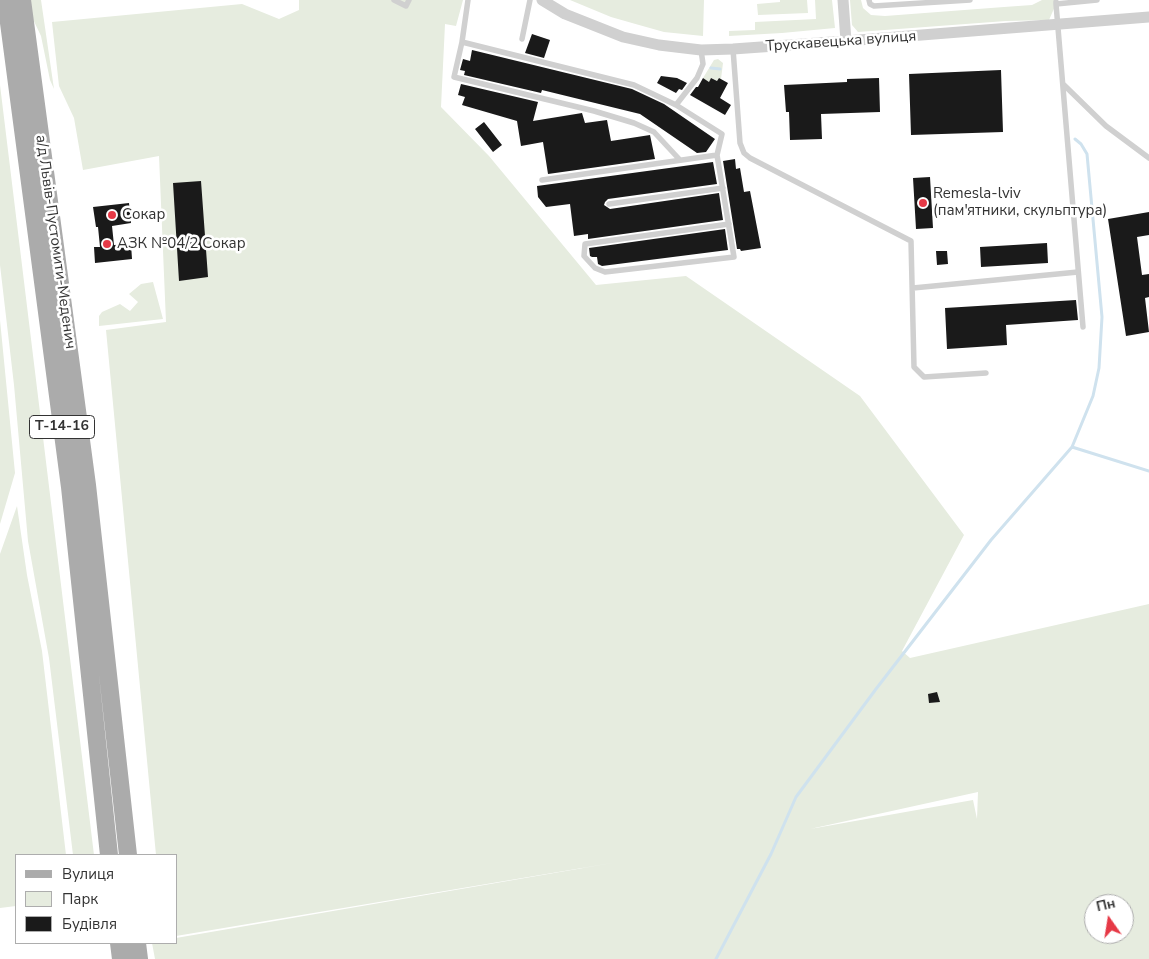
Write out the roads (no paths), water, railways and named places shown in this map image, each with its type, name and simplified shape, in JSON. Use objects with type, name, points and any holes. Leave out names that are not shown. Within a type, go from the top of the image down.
[{"type":"main road","name":"Т-14-16","points":[[6,0],[70,487],[109,854]]},
{"type":"main road","name":"а/д Львів-Пустомити-Меденич","points":[[22,0],[87,485],[128,854]]},
{"type":"main road","points":[[119,944],[121,959]]},
{"type":"main road","points":[[137,944],[139,959]]},
{"type":"street","points":[[843,0],[846,41]]},
{"type":"street","name":"Трускавецька вулиця","points":[[548,2],[565,14],[582,22],[623,37],[659,46],[701,50],[1058,26],[1149,17]]},
{"type":"lane","points":[[394,0],[406,6],[409,0]]},
{"type":"lane","points":[[468,0],[462,42],[454,77],[594,111],[634,123],[654,132],[680,160]]},
{"type":"lane","points":[[522,39],[530,0]]},
{"type":"lane","points":[[869,0],[870,4],[874,6],[970,0]]},
{"type":"lane","points":[[1083,327],[1056,2],[1097,0]]},
{"type":"lane","points":[[462,42],[634,85],[676,105],[722,134],[717,155],[723,188],[729,224],[734,257],[605,272],[595,268],[584,256],[585,244],[729,224]]},
{"type":"lane","points":[[733,49],[740,143],[744,153],[750,158],[911,241],[914,367],[924,377],[986,373]]},
{"type":"lane","points":[[676,105],[697,78],[703,64],[701,50]]},
{"type":"lane","points":[[1063,84],[1106,126],[1149,158]]},
{"type":"lane","points":[[542,180],[717,155]]},
{"type":"lane","points":[[608,204],[723,188]]},
{"type":"lane","points":[[913,288],[1078,272]]},
{"type":"waterway","points":[[711,68],[720,69]]},
{"type":"waterway","points":[[716,959],[771,854],[796,797],[876,689],[991,540],[1072,447],[1093,396],[1099,368],[1102,317],[1087,154],[1081,144],[1075,139]]},
{"type":"waterway","points":[[1072,447],[1149,471]]},
{"type":"place","name":"Remesla-lviv (пам'ятники, скульптура)","points":[[923,203]]},
{"type":"place","name":"Сокар","points":[[112,215]]},
{"type":"place","name":"АЗК №04/2 Сокар","points":[[107,244]]}]
